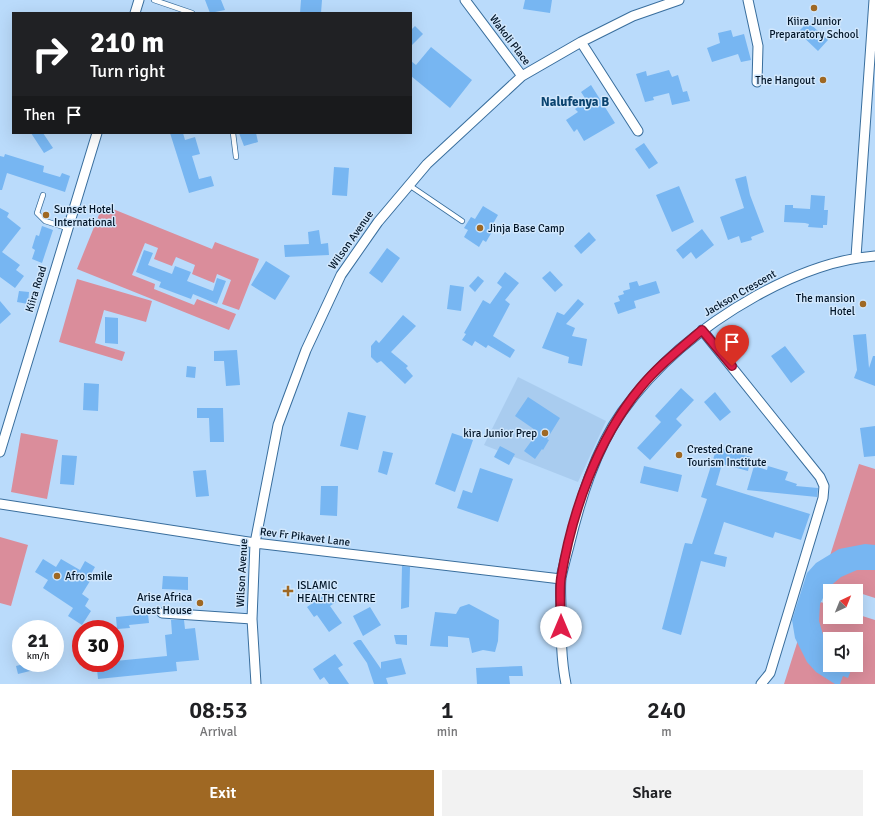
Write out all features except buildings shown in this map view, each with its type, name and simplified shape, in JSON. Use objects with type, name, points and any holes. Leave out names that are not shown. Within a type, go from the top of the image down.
[{"type":"street","points":[[135,12],[139,0]]},
{"type":"street","name":"Wakoli Place","points":[[465,0],[522,76]]},
{"type":"street","name":"Wilson Avenue","points":[[256,684],[252,619],[255,543],[278,425],[306,350],[341,275],[378,222],[427,164],[522,76],[581,42],[633,16],[679,0]]},
{"type":"street","points":[[748,0],[758,46],[757,82]]},
{"type":"street","points":[[856,257],[874,0]]},
{"type":"street","points":[[581,42],[638,132]]},
{"type":"street","name":"Kiira Road","points":[[0,451],[97,134]]},
{"type":"street","name":"Jackson Crescent","points":[[566,684],[561,658],[561,579],[579,502],[606,440],[621,413],[641,387],[667,360],[702,330],[736,307],[773,287],[804,273],[856,257],[875,256]]},
{"type":"street","points":[[702,330],[820,476],[824,486],[823,498],[770,673],[761,684]]},
{"type":"street","name":"Rev Fr Pikavet Lane","points":[[0,504],[255,543],[561,579]]},
{"type":"street","points":[[162,613],[252,619]]},
{"type":"lane","points":[[154,0],[189,12]]},
{"type":"lane","points":[[233,134],[236,157]]},
{"type":"lane","points":[[409,185],[462,221]]},
{"type":"lane","points":[[43,195],[37,213],[45,220],[67,228]]},
{"type":"shaded area","points":[[103,205],[212,249],[215,242],[259,259],[239,310],[222,304],[231,280],[217,274],[214,283],[192,274],[195,265],[176,257],[172,266],[154,259],[158,248],[145,243],[132,275],[155,284],[154,289],[194,305],[197,299],[236,314],[229,330],[77,269]]},
{"type":"shaded area","points":[[77,279],[152,301],[146,322],[104,310],[95,343],[125,352],[122,361],[59,342]]},
{"type":"shaded area","name":"kira Junior Prep","points":[[518,377],[606,421],[578,482],[484,445]]},
{"type":"shaded area","points":[[21,433],[58,440],[47,499],[11,492]]},
{"type":"shaded area","points":[[859,464],[875,469],[875,598],[863,594],[863,584],[831,584],[822,581]]},
{"type":"shaded area","points":[[0,537],[28,545],[11,606],[0,603]]},
{"type":"shaded area","points":[[811,599],[823,603],[823,624],[863,624],[863,616],[875,620],[875,684],[784,684]]},
{"type":"place","name":"Kiira Junior Preparatory School","points":[[814,8]]},
{"type":"place","name":"The Hangout","points":[[823,80]]},
{"type":"place","name":"Sunset Hotel International","points":[[46,215]]},
{"type":"place","name":"Jinja Base Camp","points":[[480,228]]},
{"type":"place","name":"The mansion Hotel","points":[[863,304]]},
{"type":"place","name":"kira Junior Prep","points":[[545,433]]},
{"type":"place","name":"Crested Crane Tourism Institute","points":[[679,455]]},
{"type":"place","name":"Afro smile","points":[[57,576]]},
{"type":"place","name":"ISLAMIC HEALTH CENTRE","points":[[288,591]]},
{"type":"place","name":"Arise Africa Guest House","points":[[200,603]]},
{"type":"district","name":"Nalufenya B","points":[[575,102]]},
{"type":"route","points":[[561,627],[561,579],[579,502],[606,440],[621,413],[641,387],[667,360],[702,330],[732,366]]}]
